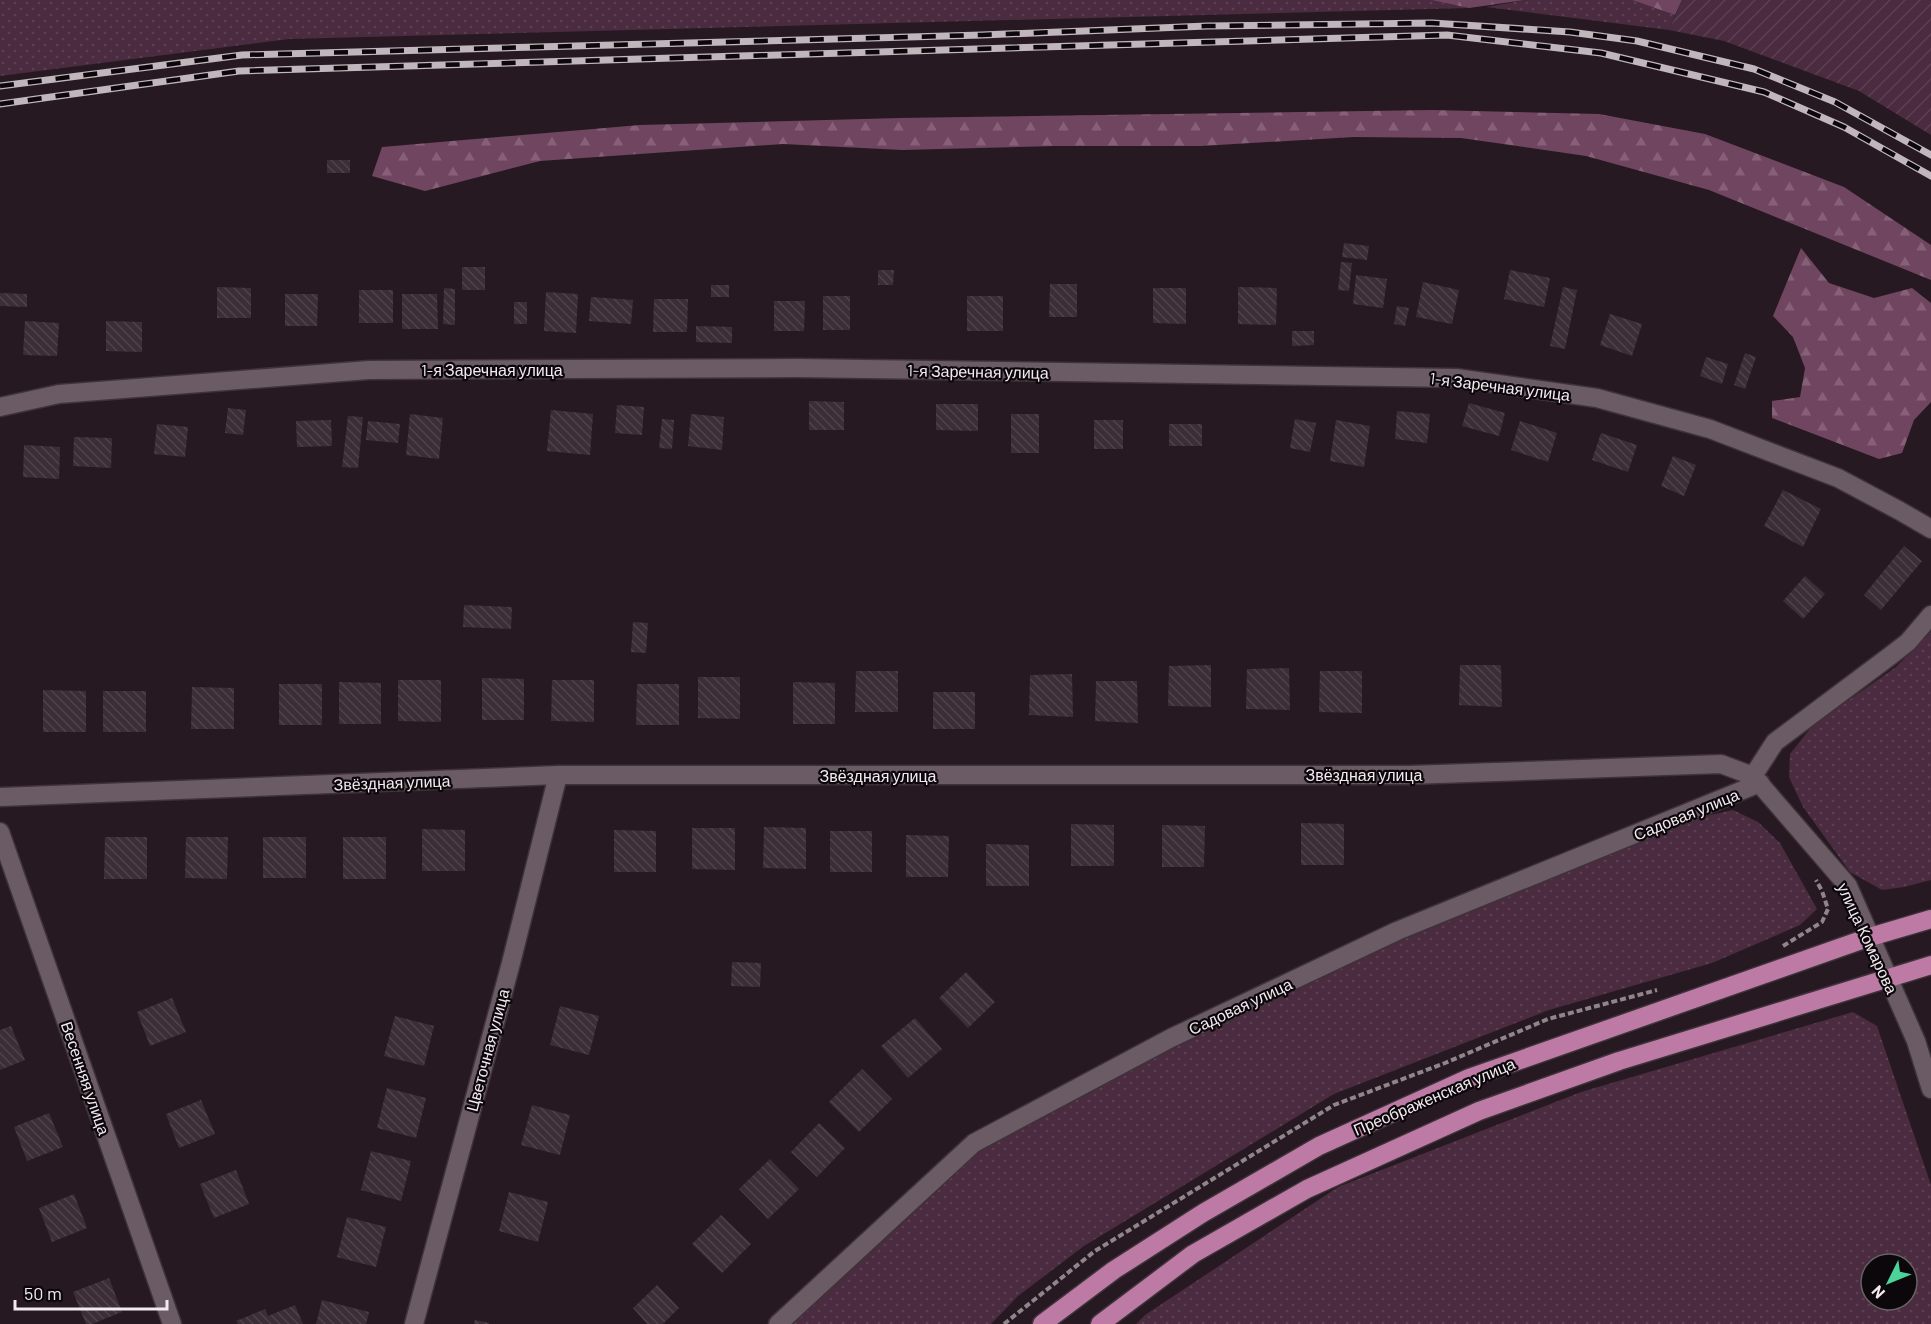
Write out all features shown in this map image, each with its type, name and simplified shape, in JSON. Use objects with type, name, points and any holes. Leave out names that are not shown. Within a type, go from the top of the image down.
[{"type":"main road","name":"Преображенская улица","points":[[1042,1324],[1114,1270],[1203,1213],[1319,1146],[1469,1078],[1870,937],[1931,919]]},
{"type":"main road","name":"Преображенская улица","points":[[1100,1324],[1193,1254],[1307,1189],[1479,1111],[1619,1060],[1931,965]]},
{"type":"street","name":"1-я Заречная улица","points":[[0,407],[59,394],[369,370],[797,368],[1456,378],[1597,398],[1710,429],[1838,478],[1931,530]]},
{"type":"street","points":[[1756,780],[1775,742],[1908,642],[1931,615]]},
{"type":"street","name":"Звёздная улица","points":[[0,797],[558,775],[1398,775],[1721,764],[1756,780]]},
{"type":"street","name":"Цветочная улица","points":[[414,1324],[558,775]]},
{"type":"street","name":"улица Комарова","points":[[1756,780],[1848,886],[1916,1041],[1931,1089]]},
{"type":"street","name":"Садовая улица","points":[[778,1324],[974,1143],[1171,1038],[1397,931],[1756,780]]},
{"type":"street","name":"Весенняя улица","points":[[0,832],[172,1324]]},
{"type":"shaded area","points":[[0,0],[1431,0],[1469,8],[289,39],[0,76]]},
{"type":"shaded area","points":[[1526,0],[1632,0],[1675,15],[1669,30],[1486,7]]},
{"type":"shaded area","points":[[1682,0],[1931,0],[1931,135],[1859,91],[1724,41],[1669,30]]},
{"type":"shaded area","points":[[1931,632],[1931,880],[1882,890],[1850,872],[1803,807],[1789,777],[1790,754],[1813,725],[1896,667]]},
{"type":"shaded area","points":[[1733,810],[1758,822],[1780,843],[1817,909],[1800,925],[1712,963],[1549,1010],[1334,1094],[1084,1246],[1018,1296],[991,1324],[788,1324],[988,1137],[1194,1029],[1643,830]]},
{"type":"shaded area","points":[[1853,1012],[1877,1026],[1931,1185],[1931,1324],[1136,1324],[1145,1315],[1338,1187],[1581,1092]]},
{"type":"green space","points":[[1431,0],[1525,0],[1469,8]]},
{"type":"green space","points":[[1632,0],[1682,0],[1675,15]]},
{"type":"green space","points":[[1432,110],[1599,114],[1705,134],[1844,187],[1931,245],[1931,280],[1709,190],[1586,156],[1461,138],[1354,137],[1201,146],[1055,146],[902,150],[783,144],[540,161],[425,191],[372,176],[382,147],[640,125],[900,118]]},
{"type":"green space","points":[[1801,248],[1829,283],[1874,298],[1912,288],[1931,303],[1931,402],[1914,420],[1902,453],[1879,459],[1772,418],[1772,401],[1800,397],[1805,368],[1793,337],[1773,316]]},
{"type":"building","points":[[327,160],[350,160],[350,173],[327,173]]},
{"type":"building","points":[[1344,243],[1369,246],[1367,260],[1342,257]]},
{"type":"building","points":[[1341,262],[1352,263],[1349,291],[1338,290]]},
{"type":"building","points":[[462,267],[485,267],[485,290],[462,290]]},
{"type":"building","points":[[878,270],[894,270],[893,285],[878,285]]},
{"type":"building","points":[[1510,270],[1550,278],[1544,307],[1504,299]]},
{"type":"building","points":[[1356,275],[1387,279],[1383,308],[1353,304]]},
{"type":"building","points":[[1423,282],[1459,290],[1452,324],[1416,317]]},
{"type":"building","points":[[1050,284],[1077,284],[1077,317],[1049,317]]},
{"type":"building","points":[[711,285],[729,285],[729,297],[711,297]]},
{"type":"building","points":[[217,287],[251,288],[251,318],[217,318]]},
{"type":"building","points":[[1238,287],[1277,288],[1276,325],[1238,324]]},
{"type":"building","points":[[1563,287],[1577,290],[1565,349],[1550,346]]},
{"type":"building","points":[[444,288],[455,289],[455,325],[443,324]]},
{"type":"building","points":[[1153,288],[1186,288],[1186,324],[1153,323]]},
{"type":"building","points":[[359,290],[393,290],[393,323],[359,323]]},
{"type":"building","points":[[546,292],[578,294],[576,333],[544,331]]},
{"type":"building","points":[[0,293],[27,294],[27,307],[0,306]]},
{"type":"building","points":[[285,294],[318,294],[317,326],[285,326]]},
{"type":"building","points":[[402,294],[437,294],[438,329],[402,329]]},
{"type":"building","points":[[823,296],[850,296],[850,330],[823,330]]},
{"type":"building","points":[[967,296],[1003,296],[1003,331],[967,331]]},
{"type":"building","points":[[591,297],[633,300],[631,324],[589,321]]},
{"type":"building","points":[[654,299],[688,299],[687,332],[653,332]]},
{"type":"building","points":[[774,301],[805,301],[804,331],[774,331]]},
{"type":"building","points":[[514,302],[527,302],[527,324],[514,324]]},
{"type":"building","points":[[1397,306],[1409,308],[1405,326],[1394,324]]},
{"type":"building","points":[[1610,314],[1642,324],[1632,356],[1600,345]]},
{"type":"building","points":[[25,321],[59,323],[57,356],[23,355]]},
{"type":"building","points":[[106,321],[142,322],[142,352],[106,351]]},
{"type":"building","points":[[696,326],[732,327],[732,343],[696,342]]},
{"type":"building","points":[[1292,331],[1314,331],[1314,345],[1292,346]]},
{"type":"building","points":[[1745,353],[1756,357],[1745,389],[1734,385]]},
{"type":"building","points":[[1706,357],[1728,364],[1722,384],[1700,376]]},
{"type":"building","points":[[809,401],[844,402],[844,430],[809,430]]},
{"type":"building","points":[[1469,403],[1505,413],[1499,436],[1462,426]]},
{"type":"building","points":[[936,404],[978,404],[978,431],[936,430]]},
{"type":"building","points":[[617,405],[644,407],[642,435],[615,433]]},
{"type":"building","points":[[228,408],[246,410],[243,435],[225,433]]},
{"type":"building","points":[[551,410],[593,414],[590,455],[547,451]]},
{"type":"building","points":[[1397,411],[1430,414],[1427,443],[1395,439]]},
{"type":"building","points":[[410,414],[443,418],[439,459],[406,455]]},
{"type":"building","points":[[691,414],[724,417],[722,450],[688,446]]},
{"type":"building","points":[[1011,414],[1039,414],[1039,453],[1011,453]]},
{"type":"building","points":[[348,416],[363,417],[358,468],[342,467]]},
{"type":"building","points":[[662,419],[674,420],[672,449],[659,448]]},
{"type":"building","points":[[1295,419],[1316,423],[1310,452],[1290,448]]},
{"type":"building","points":[[331,420],[332,446],[297,447],[296,421]]},
{"type":"building","points":[[1094,420],[1123,420],[1123,449],[1094,449]]},
{"type":"building","points":[[1336,420],[1370,426],[1364,467],[1330,461]]},
{"type":"building","points":[[368,421],[400,424],[398,443],[366,440]]},
{"type":"building","points":[[1520,421],[1557,433],[1548,462],[1511,450]]},
{"type":"building","points":[[157,424],[188,427],[185,457],[154,454]]},
{"type":"building","points":[[1169,424],[1202,424],[1202,446],[1169,446]]},
{"type":"building","points":[[1601,433],[1637,445],[1628,472],[1592,460]]},
{"type":"building","points":[[74,437],[112,438],[111,468],[73,466]]},
{"type":"building","points":[[24,445],[60,447],[59,479],[23,477]]},
{"type":"building","points":[[1673,456],[1696,465],[1684,496],[1661,486]]},
{"type":"building","points":[[1783,490],[1821,509],[1803,547],[1764,526]]},
{"type":"building","points":[[1904,546],[1922,561],[1881,610],[1864,595]]},
{"type":"building","points":[[1805,576],[1825,594],[1803,619],[1783,601]]},
{"type":"building","points":[[464,605],[512,607],[511,629],[463,627]]},
{"type":"building","points":[[633,622],[648,623],[646,653],[631,652]]},
{"type":"building","points":[[1211,665],[1211,707],[1168,706],[1169,666]]},
{"type":"building","points":[[1460,665],[1501,665],[1502,707],[1459,705]]},
{"type":"building","points":[[1289,668],[1290,710],[1246,709],[1247,669]]},
{"type":"building","points":[[856,671],[898,671],[898,712],[855,712]]},
{"type":"building","points":[[1320,671],[1362,671],[1362,713],[1319,712]]},
{"type":"building","points":[[1072,674],[1073,717],[1029,715],[1030,675]]},
{"type":"building","points":[[698,677],[740,677],[740,719],[698,718]]},
{"type":"building","points":[[482,678],[524,679],[524,720],[482,720]]},
{"type":"building","points":[[398,680],[441,680],[441,722],[398,721]]},
{"type":"building","points":[[552,680],[594,680],[594,722],[551,721]]},
{"type":"building","points":[[1096,681],[1137,681],[1138,723],[1095,721]]},
{"type":"building","points":[[339,682],[381,683],[381,724],[339,724]]},
{"type":"building","points":[[793,682],[835,683],[835,724],[793,724]]},
{"type":"building","points":[[279,684],[322,684],[322,725],[279,725]]},
{"type":"building","points":[[637,684],[679,684],[679,725],[636,725]]},
{"type":"building","points":[[192,687],[234,688],[234,729],[191,729]]},
{"type":"building","points":[[43,690],[86,691],[86,732],[43,732]]},
{"type":"building","points":[[103,691],[146,691],[146,732],[103,732]]},
{"type":"building","points":[[933,692],[975,692],[975,729],[933,729]]},
{"type":"building","points":[[1301,823],[1344,824],[1344,865],[1301,865]]},
{"type":"building","points":[[1071,824],[1114,825],[1114,866],[1071,866]]},
{"type":"building","points":[[1162,825],[1205,826],[1204,867],[1162,867]]},
{"type":"building","points":[[764,827],[806,828],[806,869],[763,868]]},
{"type":"building","points":[[692,828],[735,828],[735,870],[692,869]]},
{"type":"building","points":[[422,829],[465,830],[465,871],[422,871]]},
{"type":"building","points":[[614,830],[656,831],[656,872],[614,872]]},
{"type":"building","points":[[830,831],[872,831],[872,872],[830,872]]},
{"type":"building","points":[[906,835],[949,836],[948,877],[906,877]]},
{"type":"building","points":[[105,837],[147,837],[147,879],[104,879]]},
{"type":"building","points":[[186,837],[228,837],[227,879],[185,878]]},
{"type":"building","points":[[263,837],[306,837],[306,878],[263,878]]},
{"type":"building","points":[[343,837],[386,837],[386,879],[343,879]]},
{"type":"building","points":[[986,844],[1029,845],[1029,886],[986,886]]},
{"type":"building","points":[[732,962],[761,963],[760,987],[731,986]]},
{"type":"building","points":[[966,972],[995,1002],[968,1028],[939,998]]},
{"type":"building","points":[[172,998],[186,1032],[150,1046],[137,1012]]},
{"type":"building","points":[[560,1006],[599,1016],[589,1055],[550,1045]]},
{"type":"building","points":[[395,1016],[434,1026],[424,1066],[384,1056]]},
{"type":"building","points":[[915,1018],[942,1049],[908,1078],[881,1046]]},
{"type":"building","points":[[11,1026],[25,1060],[0,1070],[0,1030]]},
{"type":"building","points":[[862,1069],[892,1099],[859,1132],[829,1102]]},
{"type":"building","points":[[387,1088],[426,1098],[416,1138],[377,1128]]},
{"type":"building","points":[[201,1100],[215,1134],[179,1148],[166,1114]]},
{"type":"building","points":[[532,1105],[570,1115],[560,1155],[521,1145]]},
{"type":"building","points":[[49,1113],[63,1147],[27,1161],[14,1127]]},
{"type":"building","points":[[819,1123],[845,1148],[817,1177],[791,1152]]},
{"type":"building","points":[[371,1151],[411,1161],[401,1201],[361,1190]]},
{"type":"building","points":[[770,1159],[799,1189],[768,1219],[739,1189]]},
{"type":"building","points":[[236,1170],[249,1204],[214,1218],[200,1184]]},
{"type":"building","points":[[509,1192],[548,1202],[538,1242],[499,1231]]},
{"type":"building","points":[[74,1194],[87,1228],[52,1242],[39,1208]]},
{"type":"building","points":[[721,1215],[751,1244],[722,1273],[692,1244]]},
{"type":"building","points":[[347,1217],[386,1227],[376,1267],[337,1257]]},
{"type":"building","points":[[109,1278],[122,1312],[92,1324],[86,1324],[73,1292]]},
{"type":"building","points":[[657,1285],[679,1308],[663,1324],[647,1324],[633,1308]]},
{"type":"building","points":[[322,1300],[369,1312],[366,1324],[316,1324]]},
{"type":"building","points":[[295,1305],[303,1324],[238,1324],[236,1321],[265,1309],[268,1316]]},
{"type":"building","points":[[475,1320],[489,1323],[489,1324],[474,1324]]},
{"type":"railway","points":[[0,86],[242,55],[982,35],[1207,26],[1432,23],[1570,32],[1637,41],[1754,69],[1835,102],[1931,155]]},
{"type":"railway","points":[[0,104],[239,71],[1447,35],[1601,53],[1764,92],[1844,127],[1931,176]]}]
